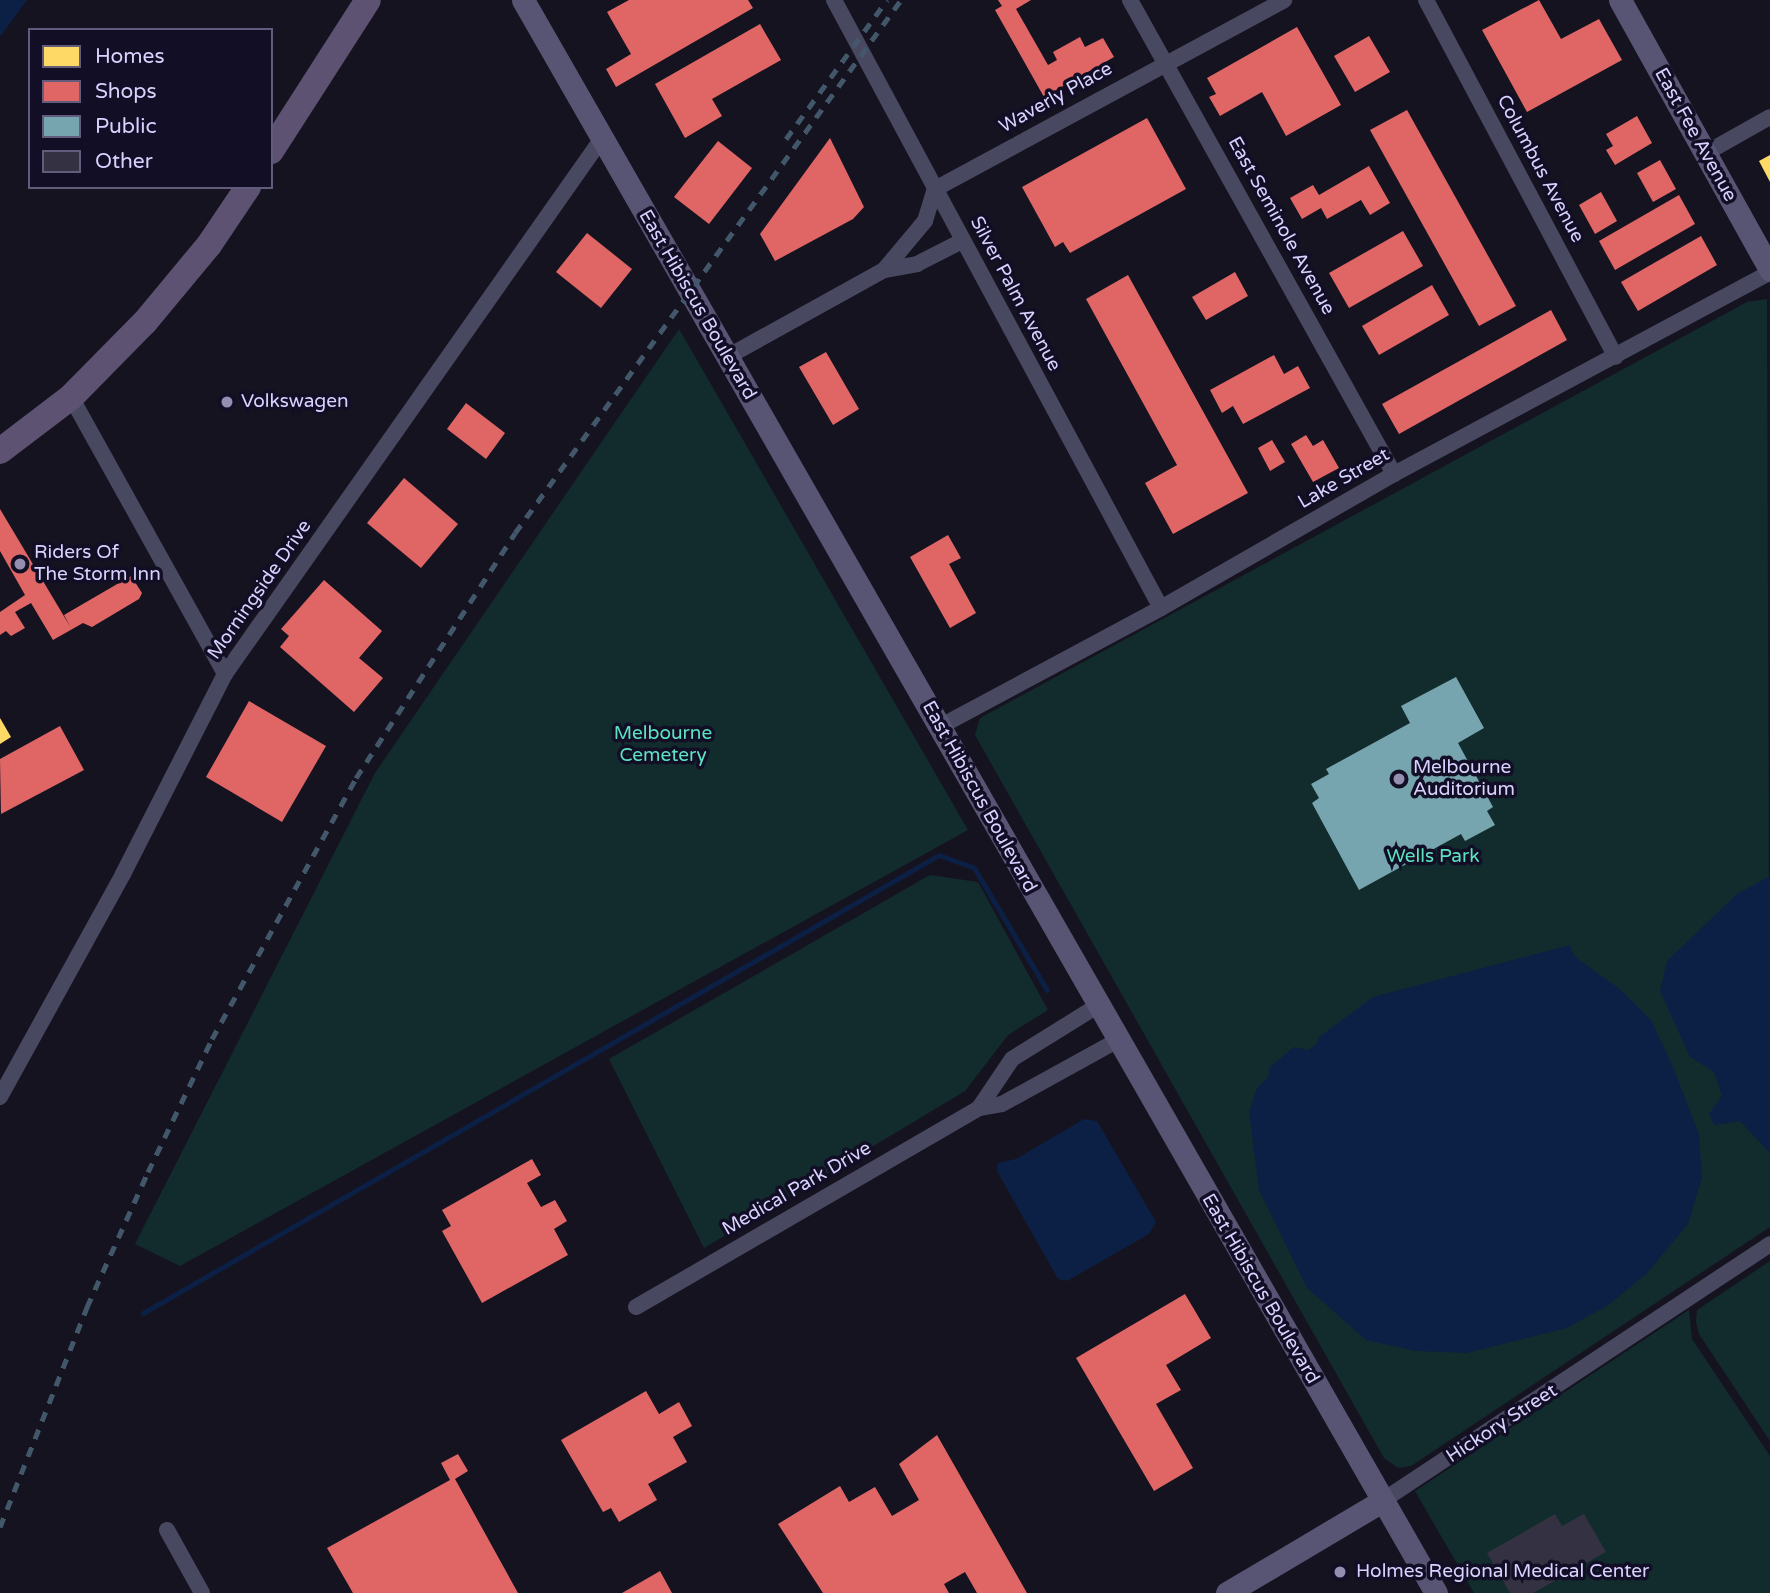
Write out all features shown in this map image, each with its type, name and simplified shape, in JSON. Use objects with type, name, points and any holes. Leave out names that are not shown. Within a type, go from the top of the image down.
[{"type":"main road","points":[[273,148],[368,0]]},
{"type":"main road","points":[[0,451],[71,397],[178,285],[247,189]]},
{"type":"street","name":"East Hibiscus Boulevard","points":[[523,0],[941,726],[1116,1041],[1436,1593]]},
{"type":"street","name":"Silver Palm Avenue","points":[[834,0],[1161,608]]},
{"type":"street","name":"East Seminole Avenue","points":[[1130,0],[1394,474]]},
{"type":"street","name":"Waverly Place","points":[[935,189],[1284,0]]},
{"type":"street","name":"Columbus Avenue","points":[[1426,0],[1616,357]]},
{"type":"street","name":"East Fee Avenue","points":[[1620,0],[1770,271]]},
{"type":"street","points":[[1706,153],[1770,117]]},
{"type":"street","name":"Morningside Drive","points":[[0,1097],[123,874],[225,674],[603,137]]},
{"type":"street","points":[[884,270],[925,221],[935,189]]},
{"type":"street","points":[[727,357],[884,270],[917,264],[962,241]]},
{"type":"street","name":"Lake Street","points":[[941,726],[1161,608],[1394,474],[1616,357],[1770,271]]},
{"type":"street","points":[[71,397],[225,674]]},
{"type":"street","name":"Medical Park Drive","points":[[979,1108],[1012,1059],[1097,1006]]},
{"type":"street","name":"Medical Park Drive","points":[[636,1307],[979,1108],[1002,1104],[1116,1041]]},
{"type":"street","name":"Hickory Street","points":[[1227,1593],[1382,1501],[1770,1244]]},
{"type":"street","points":[[167,1530],[202,1593]]},
{"type":"green space","name":"Wells Park","points":[[1767,299],[1770,1227],[1411,1466],[1398,1468],[1384,1458],[975,735],[980,718],[1747,302]]},
{"type":"green space","name":"Melbourne Cemetery","points":[[679,329],[968,830],[180,1266],[135,1244],[375,773]]},
{"type":"green space","points":[[930,875],[978,882],[1048,1010],[1008,1035],[965,1091],[704,1248],[609,1059]]},
{"type":"green space","points":[[1770,1261],[1770,1441],[1699,1334],[1696,1322],[1697,1310]]},
{"type":"green space","points":[[1689,1310],[1692,1339],[1770,1456],[1770,1593],[1474,1593],[1415,1491]]},
{"type":"water","points":[[0,0],[27,0],[0,37]]},
{"type":"water","points":[[1770,876],[1770,1153],[1740,1121],[1714,1125],[1709,1114],[1722,1096],[1714,1072],[1690,1057],[1660,991],[1667,961],[1737,894]]},
{"type":"water","points":[[1570,945],[1574,956],[1621,990],[1651,1020],[1673,1067],[1699,1134],[1702,1177],[1688,1224],[1647,1273],[1610,1304],[1567,1328],[1467,1353],[1416,1351],[1366,1340],[1307,1288],[1259,1190],[1249,1112],[1257,1088],[1268,1077],[1270,1067],[1294,1047],[1308,1050],[1316,1045],[1319,1037],[1373,997]]},
{"type":"water","points":[[1084,1119],[1097,1121],[1156,1222],[1149,1234],[1067,1281],[1058,1279],[997,1171],[998,1163],[1016,1159]]},
{"type":"building: Homes","points":[[1770,155],[1770,182],[1759,161]]},
{"type":"building: Homes","points":[[0,718],[11,737],[0,744]]},
{"type":"building: Shops","points":[[629,0],[748,0],[753,8],[616,87],[606,69],[631,54],[607,12]]},
{"type":"building: Shops","points":[[998,0],[1031,0],[1016,9],[1048,65],[1057,60],[1053,52],[1080,37],[1085,47],[1103,38],[1114,57],[1044,97],[995,10],[1002,6]]},
{"type":"building: Shops","points":[[1539,0],[1561,39],[1599,19],[1622,60],[1527,112],[1482,30]]},
{"type":"building: Shops","points":[[760,24],[781,60],[712,99],[722,116],[685,138],[655,84]]},
{"type":"building: Shops","points":[[1297,27],[1341,105],[1286,136],[1262,92],[1220,116],[1209,97],[1216,94],[1207,78]]},
{"type":"building: Shops","points":[[1369,36],[1390,72],[1355,92],[1334,56]]},
{"type":"building: Shops","points":[[1407,110],[1516,306],[1479,326],[1370,130]]},
{"type":"building: Shops","points":[[1637,116],[1652,143],[1615,165],[1606,150],[1613,146],[1606,134]]},
{"type":"building: Shops","points":[[1147,118],[1186,189],[1070,253],[1063,242],[1055,247],[1022,187]]},
{"type":"building: Shops","points":[[830,138],[864,207],[853,219],[775,261],[760,234]]},
{"type":"building: Shops","points":[[718,141],[752,168],[709,224],[674,197]]},
{"type":"building: Shops","points":[[1660,160],[1676,189],[1653,202],[1637,173]]},
{"type":"building: Shops","points":[[1369,166],[1390,203],[1370,215],[1361,200],[1327,219],[1321,208],[1302,219],[1290,198],[1313,185],[1319,195]]},
{"type":"building: Shops","points":[[1601,192],[1617,221],[1595,234],[1579,205]]},
{"type":"building: Shops","points":[[1679,195],[1695,224],[1615,270],[1599,241]]},
{"type":"building: Shops","points":[[1403,231],[1423,266],[1349,308],[1329,273]]},
{"type":"building: Shops","points":[[587,233],[632,269],[601,308],[556,272]]},
{"type":"building: Shops","points":[[1701,236],[1717,265],[1638,311],[1621,282]]},
{"type":"building: Shops","points":[[1235,272],[1248,296],[1206,320],[1192,297]]},
{"type":"building: Shops","points":[[1128,275],[1248,493],[1173,534],[1145,483],[1177,465],[1086,299]]},
{"type":"building: Shops","points":[[1432,285],[1449,315],[1379,355],[1362,326]]},
{"type":"building: Shops","points":[[1551,310],[1567,340],[1399,434],[1382,404]]},
{"type":"building: Shops","points":[[826,352],[859,409],[833,425],[799,367]]},
{"type":"building: Shops","points":[[1274,355],[1284,374],[1298,366],[1310,388],[1243,424],[1233,406],[1222,413],[1210,390]]},
{"type":"building: Shops","points":[[466,403],[505,433],[486,459],[447,429]]},
{"type":"building: Shops","points":[[1306,435],[1313,446],[1323,440],[1339,468],[1313,482],[1291,444]]},
{"type":"building: Shops","points":[[1272,440],[1285,462],[1270,471],[1258,448]]},
{"type":"building: Shops","points":[[404,478],[458,524],[421,568],[367,523]]},
{"type":"building: Shops","name":"Riders Of The Storm Inn","points":[[0,509],[71,628],[64,615],[131,576],[142,593],[139,599],[92,627],[83,623],[53,640],[31,603],[15,612],[25,628],[11,636],[6,631],[0,635],[0,612],[25,595],[0,551]]},
{"type":"building: Shops","points":[[948,535],[961,558],[949,564],[976,613],[950,628],[910,557]]},
{"type":"building: Shops","points":[[324,580],[382,631],[359,658],[383,678],[354,712],[280,647],[289,636],[281,629]]},
{"type":"building: Shops","points":[[249,701],[326,746],[282,822],[206,777]]},
{"type":"building: Shops","points":[[60,726],[84,770],[1,814],[0,759]]},
{"type":"building: Shops","points":[[532,1159],[541,1175],[527,1183],[541,1207],[555,1200],[567,1221],[554,1229],[568,1255],[482,1303],[442,1231],[451,1226],[442,1210]]},
{"type":"building: Shops","points":[[1185,1294],[1211,1338],[1166,1365],[1181,1390],[1156,1404],[1193,1468],[1154,1491],[1076,1358]]},
{"type":"building: Shops","points":[[646,1391],[659,1414],[679,1402],[692,1426],[673,1437],[687,1462],[648,1484],[657,1500],[619,1522],[611,1508],[603,1512],[561,1440]]},
{"type":"building: Shops","points":[[937,1435],[1027,1593],[977,1593],[965,1572],[944,1584],[949,1593],[823,1593],[778,1524],[840,1486],[849,1502],[875,1487],[892,1516],[919,1500],[899,1464]]},
{"type":"building: Shops","points":[[458,1454],[468,1471],[455,1479],[518,1593],[353,1593],[327,1548],[450,1480],[441,1463]]},
{"type":"building: Shops","points":[[660,1571],[672,1593],[622,1593]]},
{"type":"building: Public","name":"Melbourne Auditorium","points":[[1456,677],[1484,728],[1458,743],[1493,807],[1487,811],[1495,825],[1465,841],[1461,834],[1359,890],[1312,803],[1319,798],[1311,784],[1329,774],[1326,769],[1410,723],[1401,706]]},
{"type":"building: Other","points":[[1555,1514],[1562,1526],[1584,1514],[1606,1552],[1533,1593],[1510,1593],[1487,1553]]},
{"type":"waterway","points":[[143,1313],[939,855],[974,868],[1047,990]]},
{"type":"railway","points":[[786,139],[887,0]]},
{"type":"railway","points":[[0,1527],[87,1307],[148,1172],[212,1039],[356,778],[515,533],[901,0]]},
{"type":"place","name":"Volkswagen","points":[[227,402]]},
{"type":"place","name":"Riders Of The Storm Inn","points":[[20,564]]},
{"type":"place","name":"Melbourne Auditorium","points":[[1399,779]]},
{"type":"place","name":"Holmes Regional Medical Center","points":[[1340,1572]]}]
